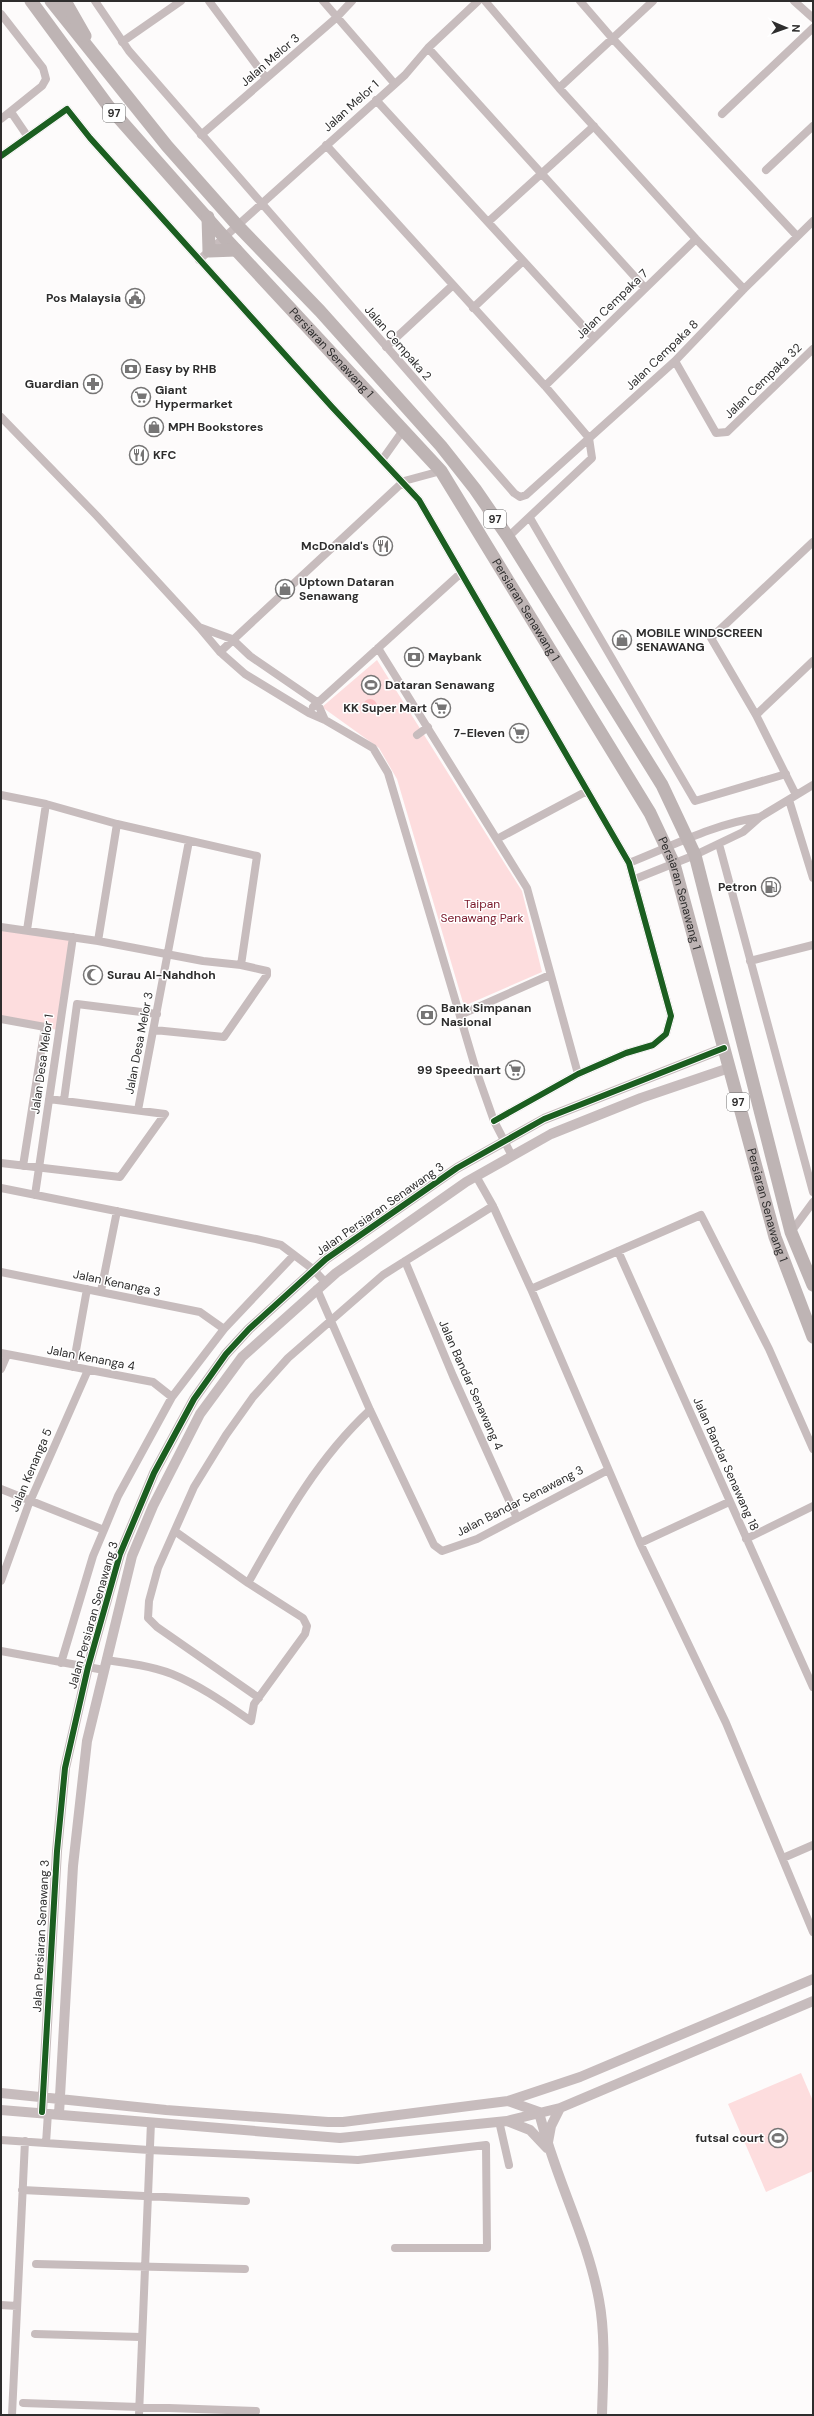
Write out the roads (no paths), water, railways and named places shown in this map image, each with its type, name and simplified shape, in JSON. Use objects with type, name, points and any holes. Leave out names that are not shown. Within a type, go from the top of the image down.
[{"type":"main road","name":"Persiaran Senawang 1","points":[[31,1],[109,107],[208,217],[224,237],[404,429],[441,471],[650,813],[674,864],[775,1237],[813,1337]]},
{"type":"main road","name":"Persiaran Senawang 1","points":[[51,1],[167,146],[237,225],[320,311],[441,446],[508,537],[662,786],[695,855],[791,1232],[813,1285]]},
{"type":"main road","points":[[65,1],[100,63]]},
{"type":"main road","points":[[208,217],[209,251],[236,250]]},
{"type":"street","name":"Jalan Cempaka 2","points":[[95,1],[122,42],[201,135],[514,493],[520,497]]},
{"type":"street","points":[[122,42],[181,1]]},
{"type":"street","points":[[209,1],[266,78]]},
{"type":"street","points":[[323,1],[336,18],[394,83]]},
{"type":"street","name":"Jalan Melor 3","points":[[201,135],[336,18],[352,1]]},
{"type":"street","name":"Jalan Melor 1","points":[[199,260],[260,203],[376,100],[478,1]]},
{"type":"street","points":[[485,1],[559,88],[696,238],[744,288]]},
{"type":"street","points":[[580,1],[612,38],[797,236]]},
{"type":"street","points":[[559,88],[653,1]]},
{"type":"street","points":[[794,1],[813,18]]},
{"type":"street","points":[[1,14],[44,68],[46,79],[42,86],[1,119]]},
{"type":"street","points":[[722,114],[813,28]]},
{"type":"street","points":[[428,48],[541,175],[645,288]]},
{"type":"street","points":[[376,100],[594,338]]},
{"type":"street","points":[[1,156],[66,109],[199,260],[382,460],[404,481],[419,500],[629,862],[635,879],[671,1016],[666,1034],[653,1045],[626,1053],[578,1074],[494,1121]]},
{"type":"street","points":[[11,112],[28,137]]},
{"type":"street","points":[[488,222],[594,126]]},
{"type":"street","points":[[766,170],[813,126]]},
{"type":"street","points":[[326,145],[544,386],[589,438],[592,458],[530,518],[508,537]]},
{"type":"street","name":"Jalan Cempaka 8","points":[[520,497],[526,495],[676,362],[744,288],[813,221]]},
{"type":"street","name":"Jalan Cempaka 7","points":[[544,386],[696,238]]},
{"type":"street","points":[[473,308],[523,261]]},
{"type":"street","points":[[386,347],[453,285]]},
{"type":"street","name":"Jalan Cempaka 32","points":[[676,362],[716,433],[727,432],[813,349]]},
{"type":"street","points":[[1,417],[199,627],[220,652],[246,674],[309,713],[373,748],[388,773],[460,1015],[494,1121],[512,1156]]},
{"type":"street","points":[[382,460],[404,429]]},
{"type":"street","points":[[220,652],[232,639],[404,481],[441,471]]},
{"type":"street","points":[[530,518],[695,801],[786,774]]},
{"type":"street","points":[[813,542],[711,638],[756,715],[786,774],[813,878]]},
{"type":"street","points":[[309,713],[316,702],[461,573]]},
{"type":"street","points":[[199,627],[232,639],[250,656],[316,702],[324,720]]},
{"type":"street","points":[[378,648],[528,888],[550,975],[578,1074]]},
{"type":"street","points":[[756,715],[813,661]]},
{"type":"street","points":[[418,735],[428,727]]},
{"type":"street","points":[[635,879],[695,855],[743,832],[760,817],[813,785]]},
{"type":"street","points":[[497,839],[587,791]]},
{"type":"street","points":[[1,795],[46,804],[117,824],[257,856],[241,965]]},
{"type":"street","points":[[27,930],[46,804]]},
{"type":"street","points":[[629,862],[687,838],[739,820],[760,817]]},
{"type":"street","points":[[98,941],[117,824]]},
{"type":"street","name":"Jalan Desa Melor 3","points":[[138,1110],[189,841]]},
{"type":"street","points":[[719,844],[813,1192]]},
{"type":"street","points":[[1,927],[98,941],[168,956],[241,965],[267,971],[267,975],[224,1037],[154,1030]]},
{"type":"street","name":"Jalan Desa Melor 1","points":[[35,1195],[73,937]]},
{"type":"street","points":[[750,961],[813,945]]},
{"type":"street","points":[[460,1015],[550,975]]},
{"type":"street","points":[[64,1100],[77,1004],[157,1014]]},
{"type":"street","points":[[1,1019],[45,1027],[23,1166]]},
{"type":"street","name":"Jalan Persiaran Senawang 3","points":[[45,2112],[43,2096],[61,1805],[65,1768],[88,1668],[120,1554],[154,1473],[194,1399],[226,1354],[249,1329],[314,1270],[457,1168],[544,1120],[724,1048]]},
{"type":"street","name":"Jalan Persiaran Senawang 3","points":[[59,2114],[78,1812],[87,1741],[132,1556],[153,1506],[200,1414],[242,1356],[325,1282],[476,1176],[552,1134],[641,1098],[729,1068]]},
{"type":"street","points":[[1,1162],[23,1166],[120,1177],[165,1114],[50,1098]]},
{"type":"street","points":[[476,1176],[493,1206],[531,1289],[640,1543],[726,1723],[813,1932]]},
{"type":"street","points":[[1,1188],[280,1245],[314,1270],[325,1282]]},
{"type":"street","points":[[791,1232],[813,1202]]},
{"type":"street","points":[[259,1698],[157,1627],[148,1618],[149,1601],[158,1568],[176,1532],[194,1487],[226,1435],[253,1397],[288,1358],[383,1275],[493,1206]]},
{"type":"street","points":[[101,1291],[117,1211]]},
{"type":"street","points":[[531,1289],[701,1215],[770,1349],[813,1449]]},
{"type":"street","name":"Jalan Bandar Senawang 18","points":[[618,1251],[813,1687]]},
{"type":"street","points":[[61,1663],[93,1556],[118,1496],[172,1397],[224,1329],[294,1255]]},
{"type":"street","name":"Jalan Bandar Senawang 4","points":[[405,1261],[453,1376],[517,1518]]},
{"type":"street","name":"Jalan Kenanga 3","points":[[1,1272],[200,1312],[224,1329]]},
{"type":"street","points":[[73,1367],[87,1289]]},
{"type":"street","points":[[248,1583],[320,1464],[346,1433],[370,1410],[332,1319],[317,1289]]},
{"type":"street","points":[[1,1369],[4,1354]]},
{"type":"street","name":"Jalan Kenanga 4","points":[[4,1354],[153,1382],[172,1397]]},
{"type":"street","name":"Jalan Kenanga 5","points":[[1,1581],[30,1500],[88,1370]]},
{"type":"street","name":"Jalan Bandar Senawang 3","points":[[370,1410],[434,1545],[442,1551],[477,1539],[608,1470]]},
{"type":"street","points":[[1,1489],[104,1530]]},
{"type":"street","points":[[640,1543],[729,1502]]},
{"type":"street","points":[[746,1539],[813,1506]]},
{"type":"street","points":[[106,1660],[145,1666],[172,1675],[212,1694],[251,1721],[254,1704],[305,1634],[307,1626],[303,1618],[248,1583],[176,1532]]},
{"type":"street","points":[[1,1651],[104,1670]]},
{"type":"street","points":[[783,1858],[813,1845]]},
{"type":"street","points":[[1,2093],[43,2096],[166,2110],[343,2122],[508,2101],[580,2077],[813,1979]]},
{"type":"street","points":[[1,2110],[45,2112],[340,2138],[503,2121],[560,2108],[813,2001]]},
{"type":"street","points":[[508,2101],[539,2112]]},
{"type":"street","points":[[547,2148],[551,2126],[560,2108]]},
{"type":"street","points":[[45,2112],[46,2142]]},
{"type":"street","points":[[539,2112],[547,2148],[583,2245],[600,2300],[603,2364],[602,2415]]},
{"type":"street","points":[[503,2121],[530,2130],[547,2148]]},
{"type":"street","points":[[503,2121],[509,2165]]},
{"type":"street","points":[[139,2411],[151,2122]]},
{"type":"street","points":[[1,2140],[149,2150],[358,2160],[486,2145],[487,2248],[395,2248]]},
{"type":"street","points":[[12,2415],[25,2141]]},
{"type":"street","points":[[22,2190],[147,2198],[246,2200]]},
{"type":"street","points":[[36,2264],[245,2269]]},
{"type":"street","points":[[1,2305],[17,2306]]},
{"type":"street","points":[[35,2334],[141,2338]]},
{"type":"street","points":[[24,2403],[139,2411],[256,2411]]},
{"type":"place","name":"Pos Malaysia","points":[[135,298]]},
{"type":"place","name":"Easy by RHB","points":[[131,369]]},
{"type":"place","name":"Guardian","points":[[93,384]]},
{"type":"place","name":"Giant Hypermarket","points":[[141,397]]},
{"type":"place","name":"MPH Bookstores","points":[[154,427]]},
{"type":"place","name":"KFC","points":[[139,455]]},
{"type":"place","name":"McDonald's","points":[[383,546]]},
{"type":"place","name":"Uptown Dataran Senawang","points":[[285,589]]},
{"type":"place","name":"MOBILE WINDSCREEN SENAWANG","points":[[622,640]]},
{"type":"place","name":"Maybank","points":[[414,657]]},
{"type":"place","name":"Dataran Senawang","points":[[371,685]]},
{"type":"place","name":"KK Super Mart","points":[[441,708]]},
{"type":"place","name":"7-Eleven","points":[[519,733]]},
{"type":"place","name":"Petron","points":[[771,887]]},
{"type":"place","name":"Surau Al-Nahdhoh","points":[[93,975]]},
{"type":"place","name":"Bank Simpanan Nasional","points":[[427,1015]]},
{"type":"place","name":"99 Speedmart","points":[[515,1070]]},
{"type":"place","name":"futsal court","points":[[778,2138]]},
{"type":"park label","name":"Taipan Senawang Park","points":[[482,911]]}]
